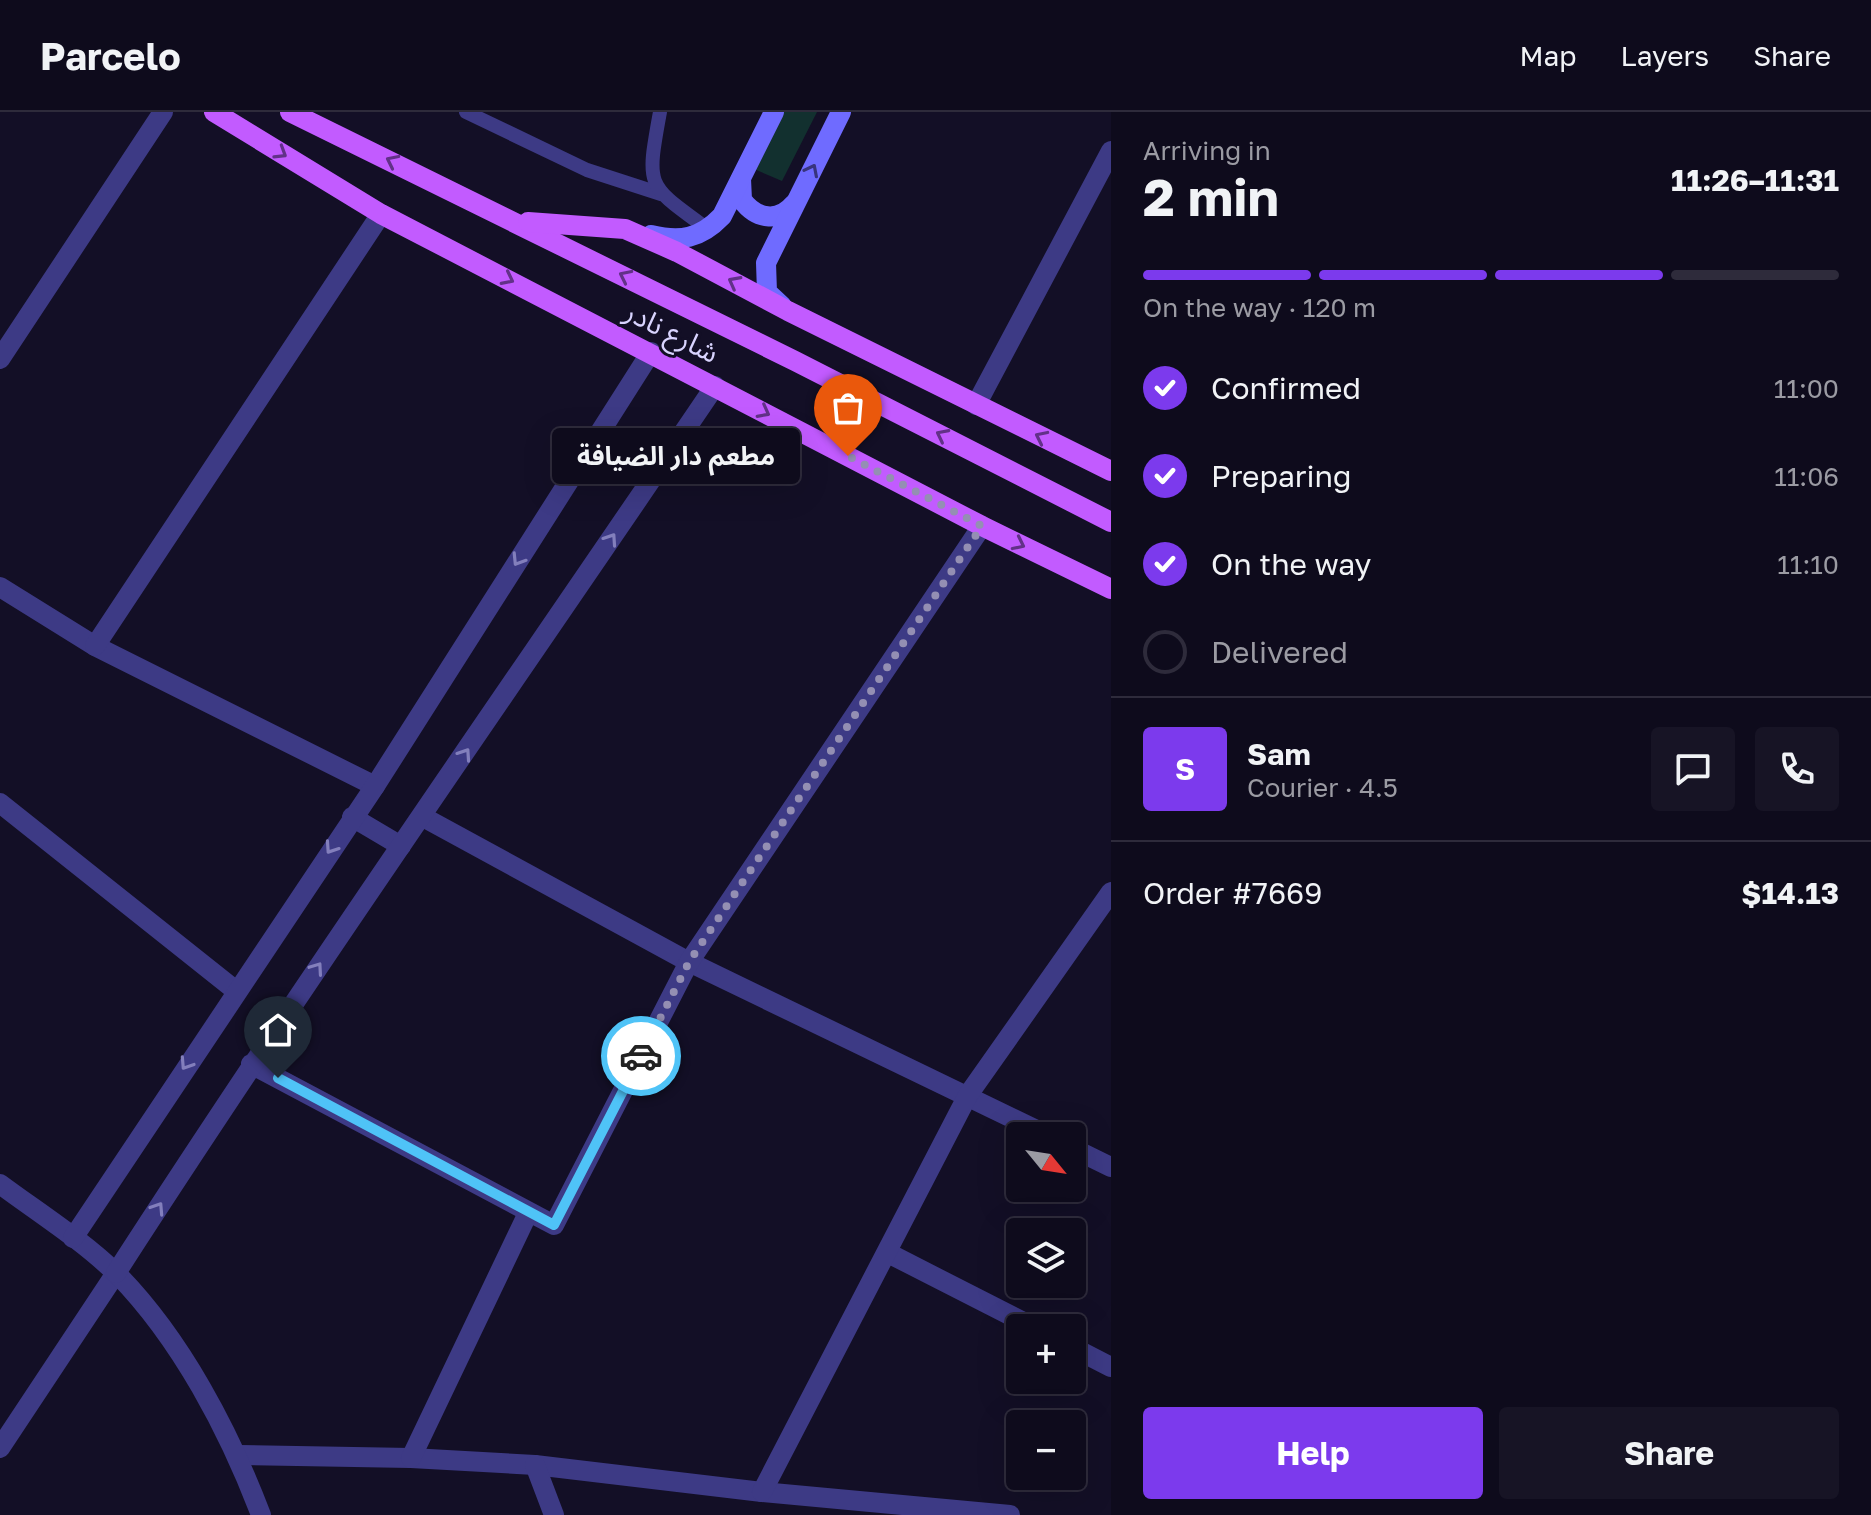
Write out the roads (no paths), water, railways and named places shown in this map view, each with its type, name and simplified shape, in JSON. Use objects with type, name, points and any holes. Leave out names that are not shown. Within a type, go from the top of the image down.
[{"type":"main road","name":"شارع نادر","points":[[214,112],[381,214],[982,526],[1111,589]]},
{"type":"main road","name":"شارع نادر","points":[[290,112],[489,208],[1111,522]]},
{"type":"main road","points":[[489,208],[534,224],[625,229],[672,240],[694,238],[709,230],[722,216],[774,112]]},
{"type":"main road","points":[[788,311],[767,292],[764,282],[766,263],[841,112]]},
{"type":"main road","points":[[744,172],[740,190],[742,200],[756,214],[775,217],[784,214],[797,199]]},
{"type":"main road","points":[[625,229],[677,252],[788,311],[1111,471]]},
{"type":"street","points":[[2,352],[163,112]]},
{"type":"street","points":[[976,405],[1111,151]]},
{"type":"street","points":[[95,646],[381,214]]},
{"type":"street","points":[[73,1238],[235,990],[375,786],[651,352]]},
{"type":"street","points":[[0,1448],[251,1064],[423,817],[715,386]]},
{"type":"street","points":[[251,1064],[554,1225],[689,962],[982,526]]},
{"type":"street","points":[[0,587],[95,646],[375,786]]},
{"type":"street","points":[[0,803],[235,990]]},
{"type":"street","points":[[352,817],[401,846]]},
{"type":"street","points":[[423,817],[689,962],[1021,1122]]},
{"type":"street","points":[[762,1492],[968,1095],[1111,892]]},
{"type":"street","points":[[1086,1155],[1111,1167]]},
{"type":"street","points":[[0,1184],[116,1273],[162,1325],[239,1455],[261,1515]]},
{"type":"street","points":[[411,1458],[528,1213]]},
{"type":"street","points":[[888,1253],[1008,1314]]},
{"type":"street","points":[[1086,1354],[1111,1367]]},
{"type":"street","points":[[239,1455],[411,1458],[535,1465],[762,1492],[1010,1515]]},
{"type":"street","points":[[535,1465],[554,1515]]},
{"type":"lane","points":[[466,112],[587,170],[661,194],[709,230]]},
{"type":"lane","points":[[660,112],[651,170],[661,194]]},
{"type":"place","name":"مطعم دار الضيافة","points":[[848,456]]}]
